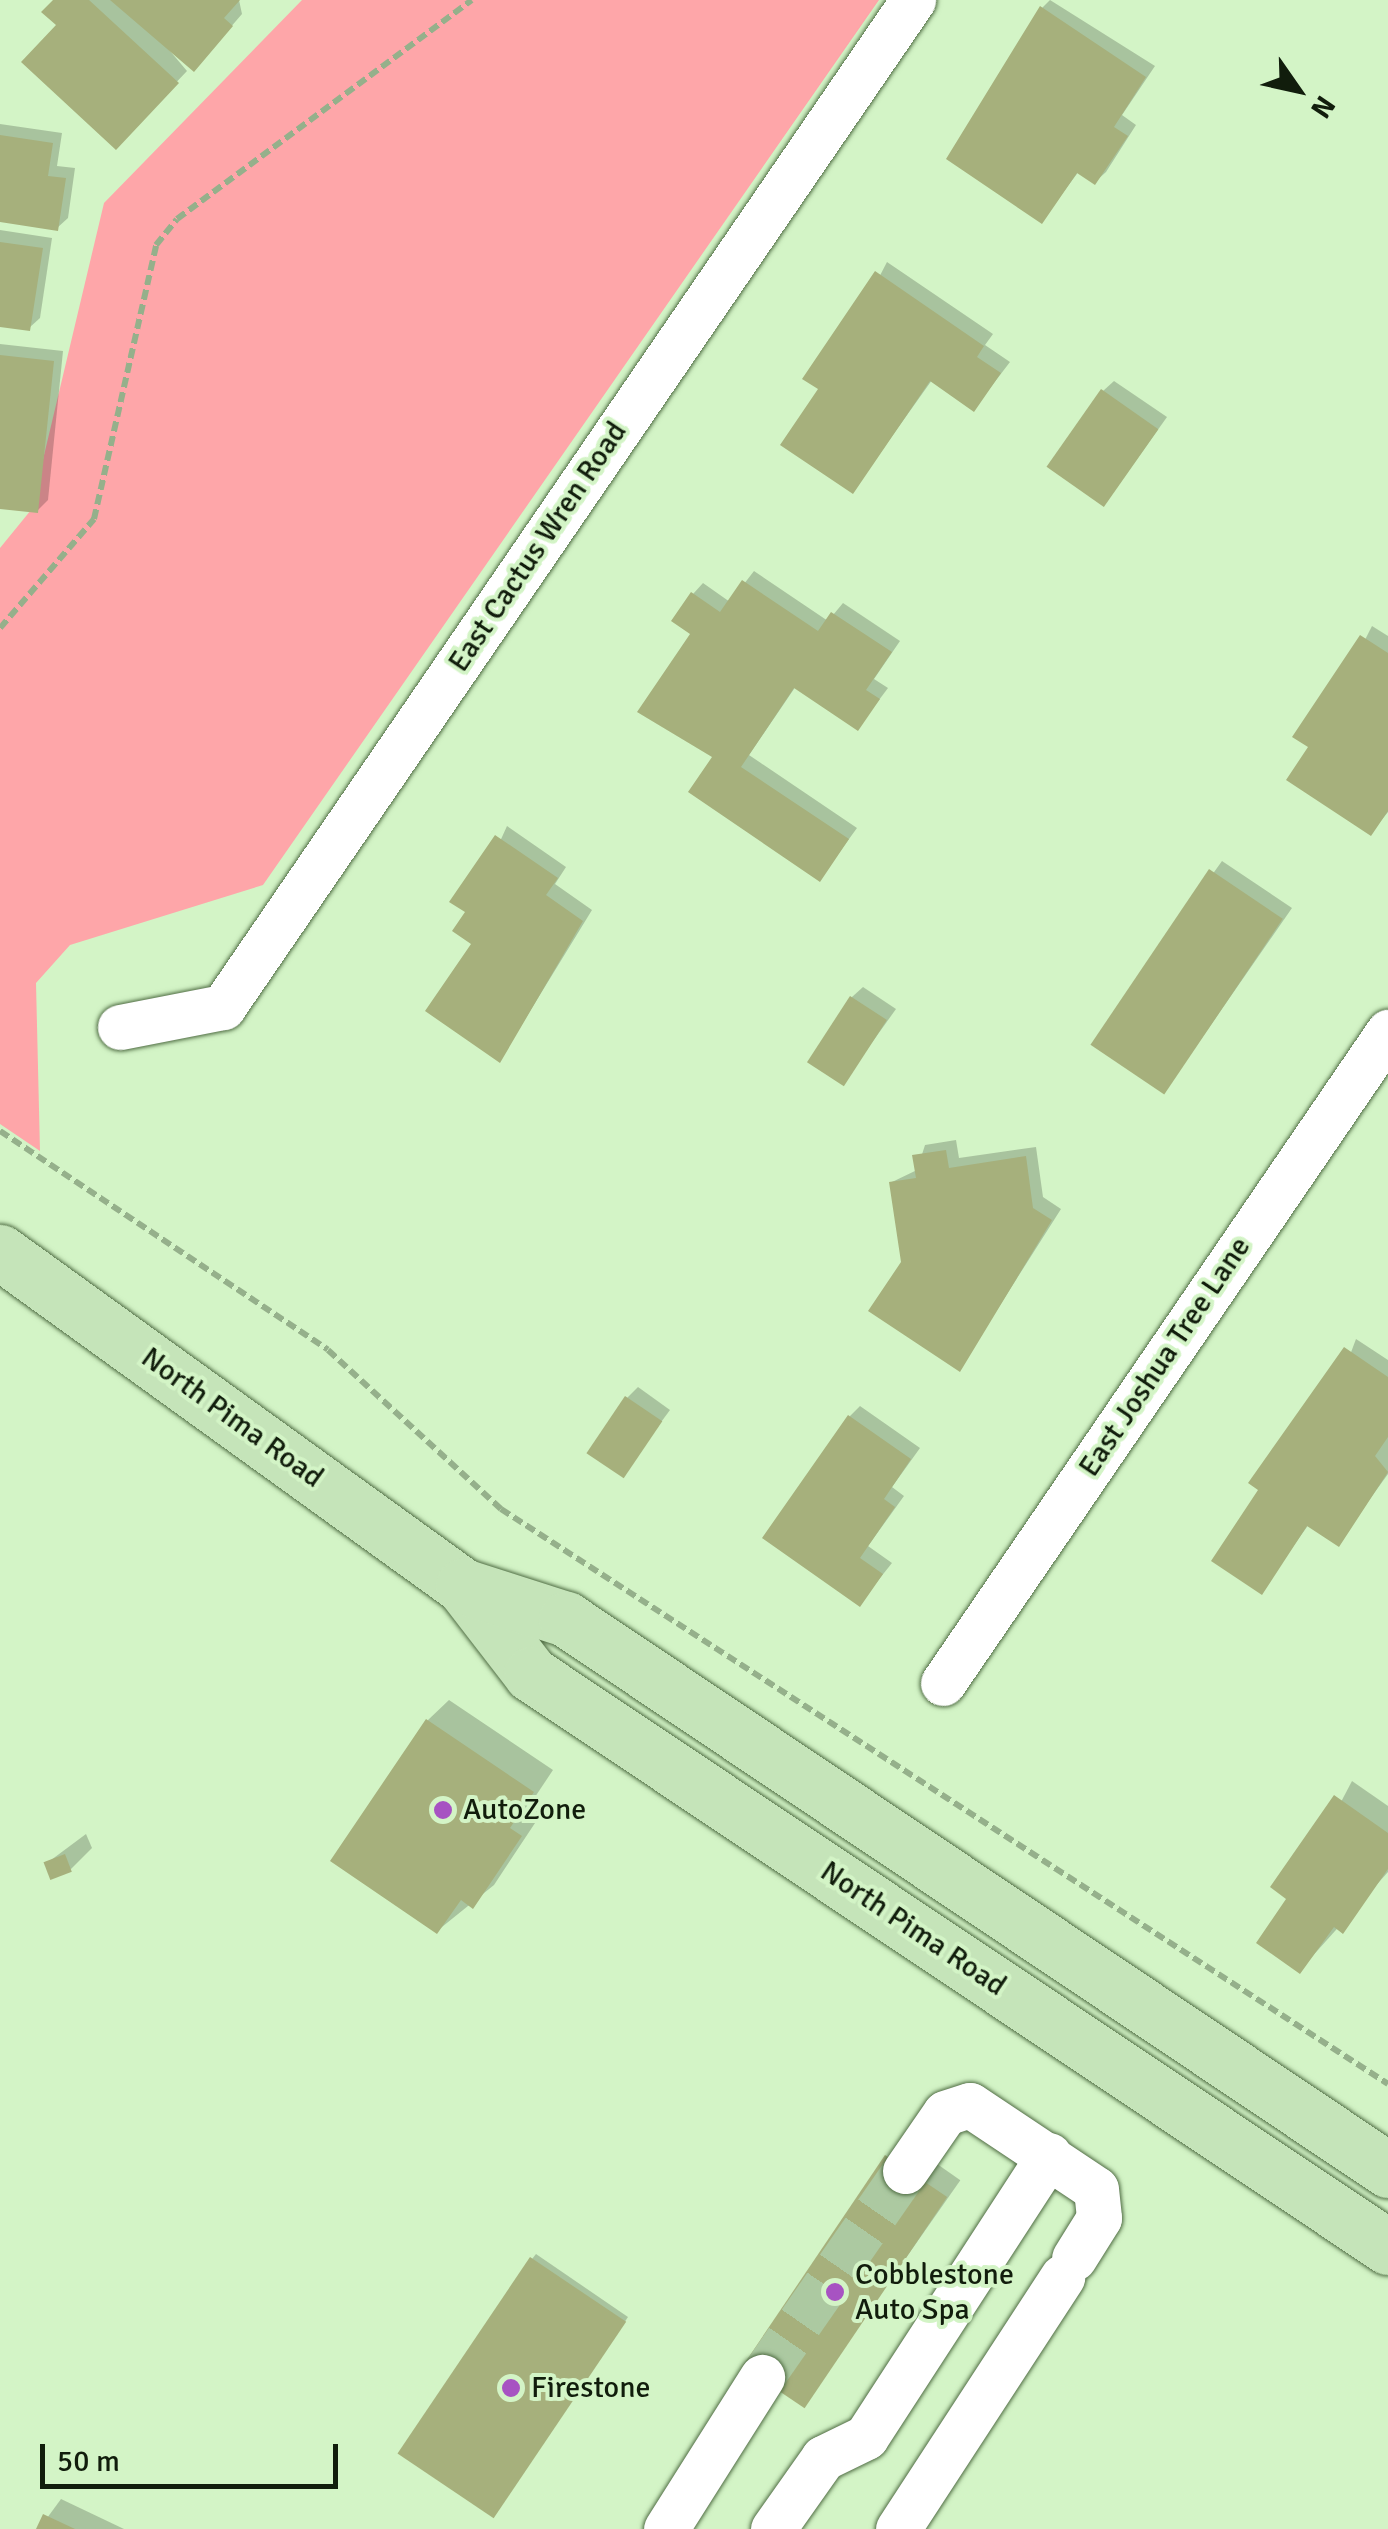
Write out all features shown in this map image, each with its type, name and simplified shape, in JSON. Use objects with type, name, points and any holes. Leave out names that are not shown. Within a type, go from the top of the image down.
[{"type":"main road","name":"North Pima Road","points":[[0,1252],[463,1586],[532,1674],[1388,2247]]},
{"type":"main road","name":"North Pima Road","points":[[463,1586],[566,1619],[1388,2170]]},
{"type":"street","name":"East Cactus Wren Road","points":[[120,1026],[223,1007],[913,0]]},
{"type":"street","name":"East Joshua Tree Lane","points":[[943,1683],[1388,1032]]},
{"type":"street","points":[[898,2529],[1099,2218],[1096,2189],[970,2105],[944,2113],[906,2171]]},
{"type":"street","points":[[772,2529],[823,2458],[866,2437],[1050,2155]]},
{"type":"street","points":[[972,2280],[986,2392]]},
{"type":"street","points":[[666,2529],[762,2376]]},
{"type":"path","points":[[0,628],[94,520],[156,245],[177,219],[472,0]]},
{"type":"path","points":[[0,1131],[328,1350],[501,1509],[1388,2084]]},
{"type":"shaded area","points":[[302,0],[879,0],[263,885],[70,945],[36,983],[40,1151],[0,1124],[0,548],[31,510],[104,203]]},
{"type":"building","points":[[53,0],[89,0],[179,83],[116,150],[21,62],[56,25],[41,12]]},
{"type":"building","points":[[110,0],[240,0],[224,18],[233,26],[194,72]]},
{"type":"building","points":[[1040,6],[1146,77],[1114,127],[1128,136],[1095,185],[1077,173],[1042,224],[946,159]]},
{"type":"building","points":[[0,135],[53,143],[48,176],[66,178],[58,231],[0,222]]},
{"type":"building","points":[[0,242],[43,248],[30,331],[0,327]]},
{"type":"building","points":[[875,271],[984,346],[977,357],[1001,373],[974,412],[930,381],[853,494],[780,445],[818,389],[802,379]]},
{"type":"building","points":[[0,355],[54,361],[38,513],[0,509]]},
{"type":"building","points":[[1101,389],[1158,429],[1104,507],[1047,467]]},
{"type":"building","points":[[742,580],[818,631],[831,612],[892,652],[866,690],[880,699],[858,731],[794,688],[741,767],[849,839],[820,882],[688,792],[712,757],[637,712],[690,634],[671,621],[691,592],[720,612]]},
{"type":"building","points":[[1360,635],[1388,653],[1388,811],[1371,836],[1286,780],[1308,747],[1292,737]]},
{"type":"building","points":[[495,835],[558,878],[546,895],[583,921],[500,1063],[425,1011],[471,944],[452,931],[465,912],[449,902]]},
{"type":"building","points":[[1209,869],[1283,919],[1164,1095],[1090,1045]]},
{"type":"building","points":[[850,996],[887,1020],[844,1086],[807,1062]]},
{"type":"building","points":[[946,1150],[949,1168],[1026,1156],[1033,1208],[1052,1220],[960,1372],[868,1311],[901,1262],[889,1182],[916,1178],[912,1155]]},
{"type":"building","points":[[1344,1347],[1388,1377],[1388,1437],[1375,1456],[1388,1472],[1339,1547],[1307,1526],[1262,1595],[1211,1561],[1258,1490],[1248,1483]]},
{"type":"building","points":[[625,1396],[662,1421],[624,1478],[586,1453]]},
{"type":"building","points":[[848,1415],[911,1459],[884,1499],[895,1507],[860,1558],[883,1574],[860,1607],[762,1538]]},
{"type":"building","name":"AutoZone","points":[[426,1719],[534,1792],[510,1828],[522,1836],[473,1909],[461,1900],[437,1934],[330,1861]]},
{"type":"building","points":[[1334,1795],[1388,1833],[1388,1869],[1343,1934],[1334,1927],[1300,1974],[1256,1943],[1286,1899],[1270,1887]]},
{"type":"building","points":[[65,1854],[72,1872],[50,1880],[44,1862]]},
{"type":"building","name":"Cobblestone Auto Spa","points":[[885,2155],[947,2197],[805,2408],[742,2366]]},
{"type":"building","name":"Firestone","points":[[530,2257],[626,2322],[494,2518],[397,2453]]},
{"type":"building","points":[[43,2514],[75,2529],[36,2529]]},
{"type":"tunnel","points":[[762,2377],[905,2171]]},
{"type":"place","name":"AutoZone","points":[[443,1810]]},
{"type":"place","name":"Cobblestone Auto Spa","points":[[835,2292]]},
{"type":"place","name":"Firestone","points":[[511,2388]]}]
